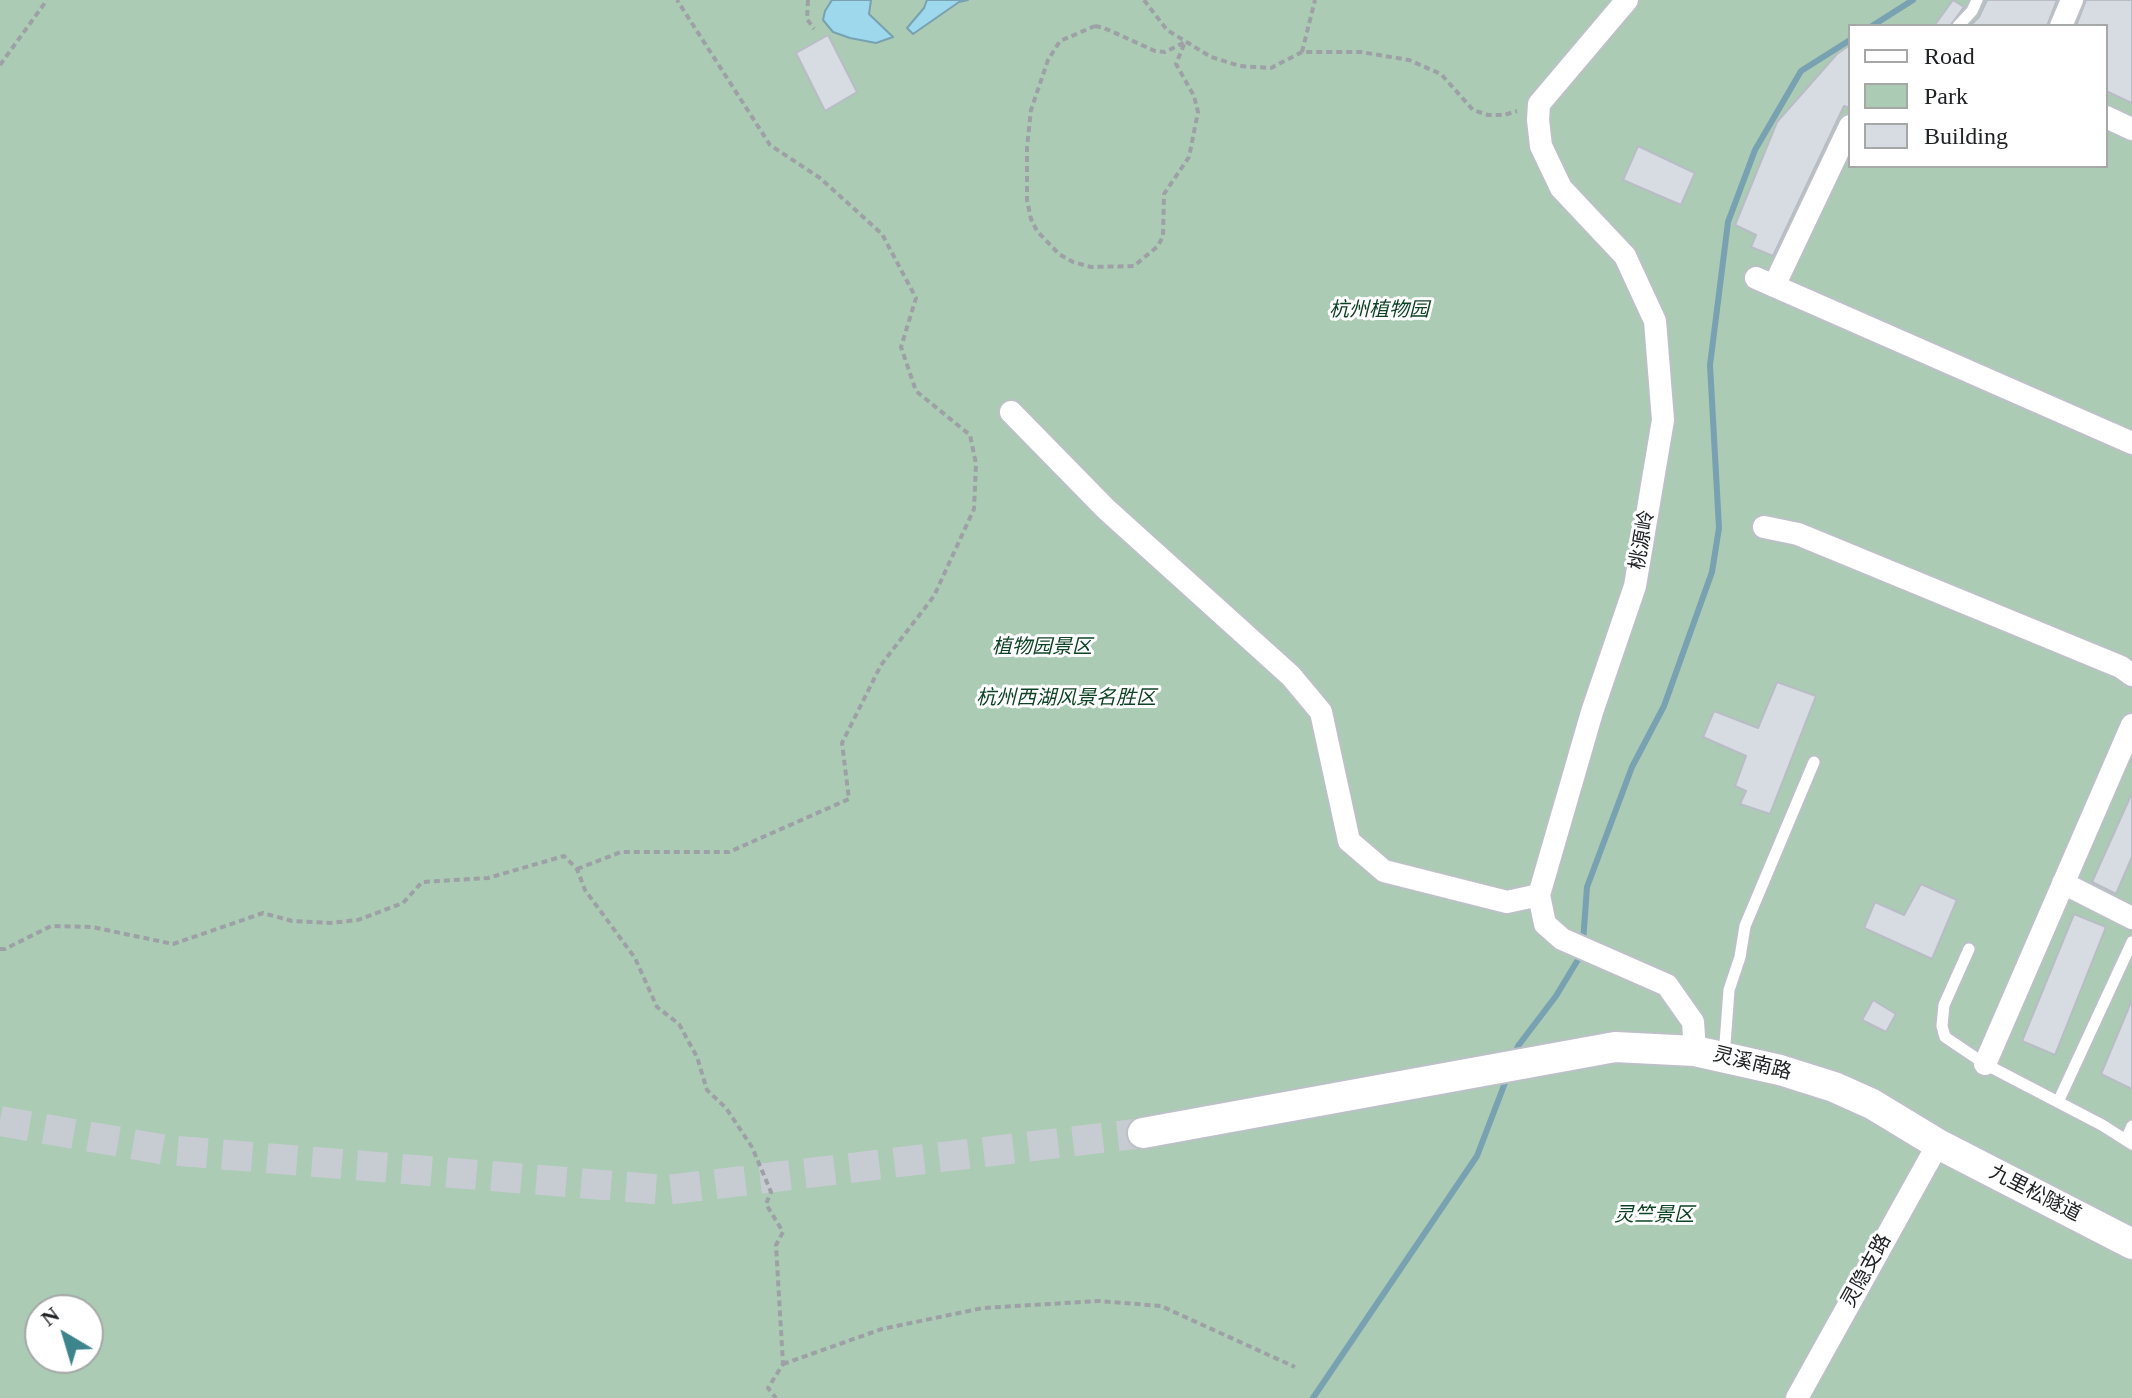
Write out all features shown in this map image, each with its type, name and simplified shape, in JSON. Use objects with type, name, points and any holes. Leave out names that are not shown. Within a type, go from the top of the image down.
[{"type":"main road","name":"灵溪南路","points":[[1143,1133],[1615,1047],[1709,1054],[1780,1070],[1834,1087],[1872,1104],[1938,1144]]},
{"type":"main road","points":[[1938,1144],[2022,1172],[2132,1223]]},
{"type":"main road","points":[[1938,1144],[1998,1193],[2132,1262]]},
{"type":"main road","name":"九里松隧道","points":[[1938,1144],[2132,1244]]},
{"type":"street","points":[[1539,104],[1627,0]]},
{"type":"street","points":[[2062,24],[2072,0]]},
{"type":"street","name":"桃源岭","points":[[1539,104],[1541,146],[1561,188],[1625,256],[1655,321],[1663,420],[1635,586],[1592,712],[1539,895]]},
{"type":"street","points":[[2108,118],[2132,129]]},
{"type":"street","points":[[1848,130],[1765,282],[2132,443]]},
{"type":"street","points":[[1011,412],[1106,509],[1291,676],[1321,712],[1349,841],[1384,871],[1507,902],[1539,895],[1545,924],[1569,942],[1667,985],[1693,1022],[1709,1054]]},
{"type":"street","points":[[1764,527],[1798,534],[2121,667],[2132,675]]},
{"type":"street","points":[[1985,1064],[2063,883],[2126,757],[2132,725]]},
{"type":"street","points":[[2063,883],[2131,916]]},
{"type":"street","name":"灵隐支路","points":[[1797,1398],[1938,1144]]},
{"type":"lane","points":[[1960,24],[1977,0]]},
{"type":"lane","points":[[1709,1054],[1740,957],[1745,926],[1814,762]]},
{"type":"lane","points":[[2058,1102],[2132,942]]},
{"type":"lane","points":[[1969,949],[1944,1005],[1942,1026],[1945,1037],[1985,1064],[2129,1142],[2132,1126]]},
{"type":"path","points":[[0,65],[47,0]]},
{"type":"path","points":[[577,869],[621,852],[729,852],[849,799],[842,743],[881,665],[934,596],[974,509],[976,464],[970,435],[916,391],[901,347],[916,298],[882,234],[820,178],[770,145],[677,0]]},
{"type":"path","points":[[808,0],[807,19],[814,29]]},
{"type":"path","points":[[1144,0],[1167,30],[1211,57],[1240,66],[1271,68],[1302,52],[1361,52],[1409,60],[1441,74],[1473,110],[1488,115],[1504,115],[1539,104]]},
{"type":"path","points":[[1302,52],[1315,0]]},
{"type":"path","points":[[1095,26],[1155,51],[1165,52],[1185,42],[1176,64],[1194,96],[1198,112],[1189,157],[1164,194],[1163,236],[1158,246],[1134,266],[1091,267],[1073,262],[1059,254],[1037,231],[1027,200],[1031,110],[1048,60],[1060,41],[1095,26]]},
{"type":"path","points":[[0,949],[51,926],[92,927],[173,944],[263,913],[292,921],[330,923],[358,920],[403,903],[422,882],[488,878],[564,856],[577,869],[585,890],[635,958],[657,1007],[679,1024],[697,1057],[707,1090],[726,1108],[752,1147],[771,1192],[766,1204],[783,1232],[776,1245],[783,1364],[768,1388],[776,1398]]},
{"type":"path","points":[[783,1364],[882,1329],[983,1308],[1099,1301],[1161,1306],[1295,1367]]},
{"type":"green space","name":"植物园景区","points":[[0,0],[2132,0],[2132,1398],[0,1398]]},
{"type":"water","points":[[832,0],[871,0],[869,14],[893,37],[876,43],[833,32],[823,20]]},
{"type":"water","points":[[927,0],[968,0],[959,2],[913,34],[907,28]]},
{"type":"building","points":[[1953,0],[1964,7],[1951,24],[1935,24]]},
{"type":"building","points":[[1987,0],[2057,0],[2048,24],[1972,24]]},
{"type":"building","points":[[2086,0],[2132,0],[2132,103],[2108,92],[2108,24],[2077,24]]},
{"type":"building","points":[[828,35],[857,92],[825,111],[796,53]]},
{"type":"building","points":[[1848,46],[1848,107],[1844,106],[1773,256],[1751,247],[1756,235],[1735,225],[1777,122],[1837,54]]},
{"type":"building","points":[[1638,146],[1695,173],[1681,205],[1623,180]]},
{"type":"building","points":[[1777,682],[1816,696],[1770,814],[1740,804],[1746,791],[1735,786],[1746,756],[1703,737],[1714,711],[1758,728]]},
{"type":"building","points":[[2132,793],[2132,857],[2116,894],[2092,882]]},
{"type":"building","points":[[1921,884],[1957,900],[1932,959],[1864,928],[1875,902],[1904,915]]},
{"type":"building","points":[[2074,914],[2106,927],[2055,1055],[2022,1041]]},
{"type":"building","points":[[1873,1000],[1896,1014],[1886,1032],[1862,1020]]},
{"type":"building","points":[[2132,1000],[2132,1089],[2101,1074]]},
{"type":"waterway","points":[[1875,24],[1913,0]]},
{"type":"waterway","points":[[1583,942],[1587,887],[1632,767],[1664,706],[1712,572],[1719,528],[1710,365],[1728,222],[1755,150],[1801,71],[1848,41]]},
{"type":"waterway","points":[[1514,1057],[1518,1046],[1556,996],[1582,953]]},
{"type":"waterway","points":[[1313,1398],[1477,1156],[1508,1075]]},
{"type":"tunnel","points":[[0,1121],[166,1150],[666,1190],[1143,1133]]},
{"type":"park label","name":"杭州植物园","points":[[1379,311]]},
{"type":"park label","name":"杭州西湖风景名胜区","points":[[1066,699]]},
{"type":"park label","name":"灵竺景区","points":[[1654,1216]]}]
